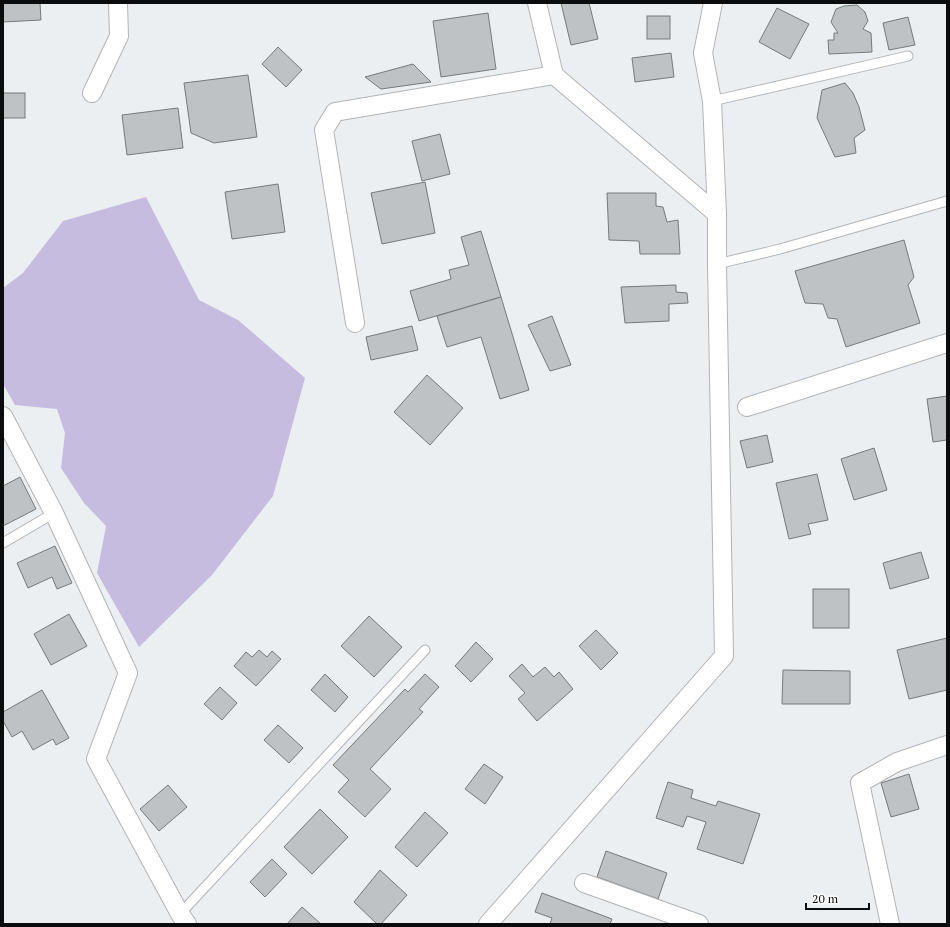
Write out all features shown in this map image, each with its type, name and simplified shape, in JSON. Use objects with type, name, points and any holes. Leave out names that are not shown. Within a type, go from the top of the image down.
[{"type":"street","points":[[92,93],[119,36],[118,3]]},
{"type":"street","points":[[537,3],[554,75],[717,214]]},
{"type":"street","points":[[488,924],[724,656],[717,214],[712,101],[703,53],[713,3]]},
{"type":"street","points":[[355,323],[324,130],[335,112],[554,75]]},
{"type":"street","points":[[746,407],[947,343]]},
{"type":"street","points":[[3,416],[54,513],[128,673],[96,759],[184,919]]},
{"type":"street","points":[[890,924],[860,783],[897,762],[947,745]]},
{"type":"street","points":[[584,883],[699,924]]},
{"type":"lane","points":[[712,101],[908,56]]},
{"type":"lane","points":[[717,264],[780,249],[947,202]]},
{"type":"lane","points":[[3,542],[54,513]]},
{"type":"lane","points":[[184,919],[425,650]]},
{"type":"shaded area","points":[[146,197],[199,300],[238,320],[305,378],[273,496],[212,575],[139,647],[97,573],[106,526],[84,503],[61,468],[65,433],[57,409],[15,405],[3,384],[3,288],[23,273],[63,221]]},
{"type":"building","points":[[3,3],[40,3],[41,20],[3,22]]},
{"type":"building","points":[[561,3],[589,3],[598,39],[571,45]]},
{"type":"building","points":[[857,5],[865,12],[868,21],[863,29],[871,33],[872,52],[829,54],[828,40],[834,40],[834,33],[838,33],[831,22],[836,9],[844,6]]},
{"type":"building","points":[[777,8],[809,24],[790,59],[759,42]]},
{"type":"building","points":[[488,13],[496,69],[441,77],[433,21]]},
{"type":"building","points":[[647,16],[670,16],[670,39],[647,39]]},
{"type":"building","points":[[908,17],[915,45],[889,50],[883,23]]},
{"type":"building","points":[[278,47],[302,70],[286,87],[262,64]]},
{"type":"building","points":[[671,53],[674,77],[635,82],[632,58]]},
{"type":"building","points":[[413,64],[431,82],[381,89],[365,77]]},
{"type":"building","points":[[248,75],[257,137],[214,143],[191,133],[184,83]]},
{"type":"building","points":[[845,83],[853,93],[859,107],[865,130],[854,138],[856,153],[835,157],[817,118],[822,90]]},
{"type":"building","points":[[3,93],[25,93],[25,118],[3,118]]},
{"type":"building","points":[[178,108],[183,148],[127,155],[122,115]]},
{"type":"building","points":[[440,134],[450,174],[422,181],[412,141]]},
{"type":"building","points":[[425,182],[435,233],[382,244],[371,193]]},
{"type":"building","points":[[278,184],[285,232],[232,239],[225,192]]},
{"type":"building","points":[[607,193],[656,193],[656,206],[663,207],[667,222],[678,220],[680,254],[640,254],[639,241],[609,240]]},
{"type":"building","points":[[481,231],[501,297],[419,321],[410,291],[451,279],[449,270],[469,265],[461,237]]},
{"type":"building","points":[[904,240],[914,277],[908,285],[920,323],[846,347],[837,319],[828,318],[823,304],[805,303],[795,271]]},
{"type":"building","points":[[676,285],[676,292],[687,293],[688,303],[669,304],[669,321],[625,323],[621,287]]},
{"type":"building","points":[[501,297],[529,390],[500,399],[481,337],[447,347],[437,316]]},
{"type":"building","points":[[552,316],[571,365],[550,371],[528,325]]},
{"type":"building","points":[[412,326],[418,350],[371,360],[366,337]]},
{"type":"building","points":[[427,375],[463,408],[430,445],[394,412]]},
{"type":"building","points":[[947,396],[947,440],[933,442],[927,399]]},
{"type":"building","points":[[767,435],[773,462],[747,468],[740,441]]},
{"type":"building","points":[[874,448],[887,490],[854,500],[841,459]]},
{"type":"building","points":[[817,474],[828,520],[808,524],[811,534],[789,539],[776,483]]},
{"type":"building","points":[[20,477],[36,509],[3,526],[3,486]]},
{"type":"building","points":[[55,546],[72,583],[57,589],[52,577],[28,588],[17,563]]},
{"type":"building","points":[[921,552],[929,578],[890,589],[883,563]]},
{"type":"building","points":[[813,589],[849,589],[849,628],[813,628]]},
{"type":"building","points":[[69,614],[87,646],[51,665],[34,634]]},
{"type":"building","points":[[369,616],[402,647],[374,677],[341,646]]},
{"type":"building","points":[[596,630],[618,653],[601,670],[579,646]]},
{"type":"building","points":[[947,638],[947,690],[909,699],[897,650]]},
{"type":"building","points":[[476,642],[493,659],[471,682],[455,666]]},
{"type":"building","points":[[259,650],[267,657],[272,651],[281,659],[256,686],[234,666],[246,652],[252,657]]},
{"type":"building","points":[[522,664],[533,677],[545,667],[554,677],[559,672],[573,689],[537,721],[518,699],[525,693],[509,676]]},
{"type":"building","points":[[783,670],[850,671],[850,704],[782,704]]},
{"type":"building","points":[[325,674],[348,697],[335,712],[311,690]]},
{"type":"building","points":[[425,674],[439,687],[419,709],[423,712],[370,769],[391,789],[365,817],[338,792],[349,780],[333,765],[405,689],[408,692]]},
{"type":"building","points":[[220,687],[237,703],[222,720],[204,704]]},
{"type":"building","points":[[42,690],[69,738],[56,745],[53,739],[33,750],[22,731],[12,737],[3,721],[3,712]]},
{"type":"building","points":[[278,725],[303,748],[289,763],[264,740]]},
{"type":"building","points":[[484,764],[503,777],[485,804],[465,789]]},
{"type":"building","points":[[909,774],[919,809],[891,817],[881,783]]},
{"type":"building","points":[[668,782],[693,790],[691,798],[716,806],[718,801],[760,814],[743,864],[697,849],[706,822],[687,816],[683,827],[656,818]]},
{"type":"building","points":[[168,785],[187,807],[159,831],[140,809]]},
{"type":"building","points":[[320,809],[348,837],[312,874],[284,847]]},
{"type":"building","points":[[425,812],[448,833],[417,867],[395,847]]},
{"type":"building","points":[[606,851],[667,873],[658,899],[597,877]]},
{"type":"building","points":[[272,859],[287,874],[265,897],[250,882]]},
{"type":"building","points":[[380,870],[407,895],[381,924],[377,924],[354,902]]},
{"type":"building","points":[[542,893],[612,919],[610,924],[550,924],[552,918],[535,912]]},
{"type":"building","points":[[302,907],[321,924],[287,924]]}]
